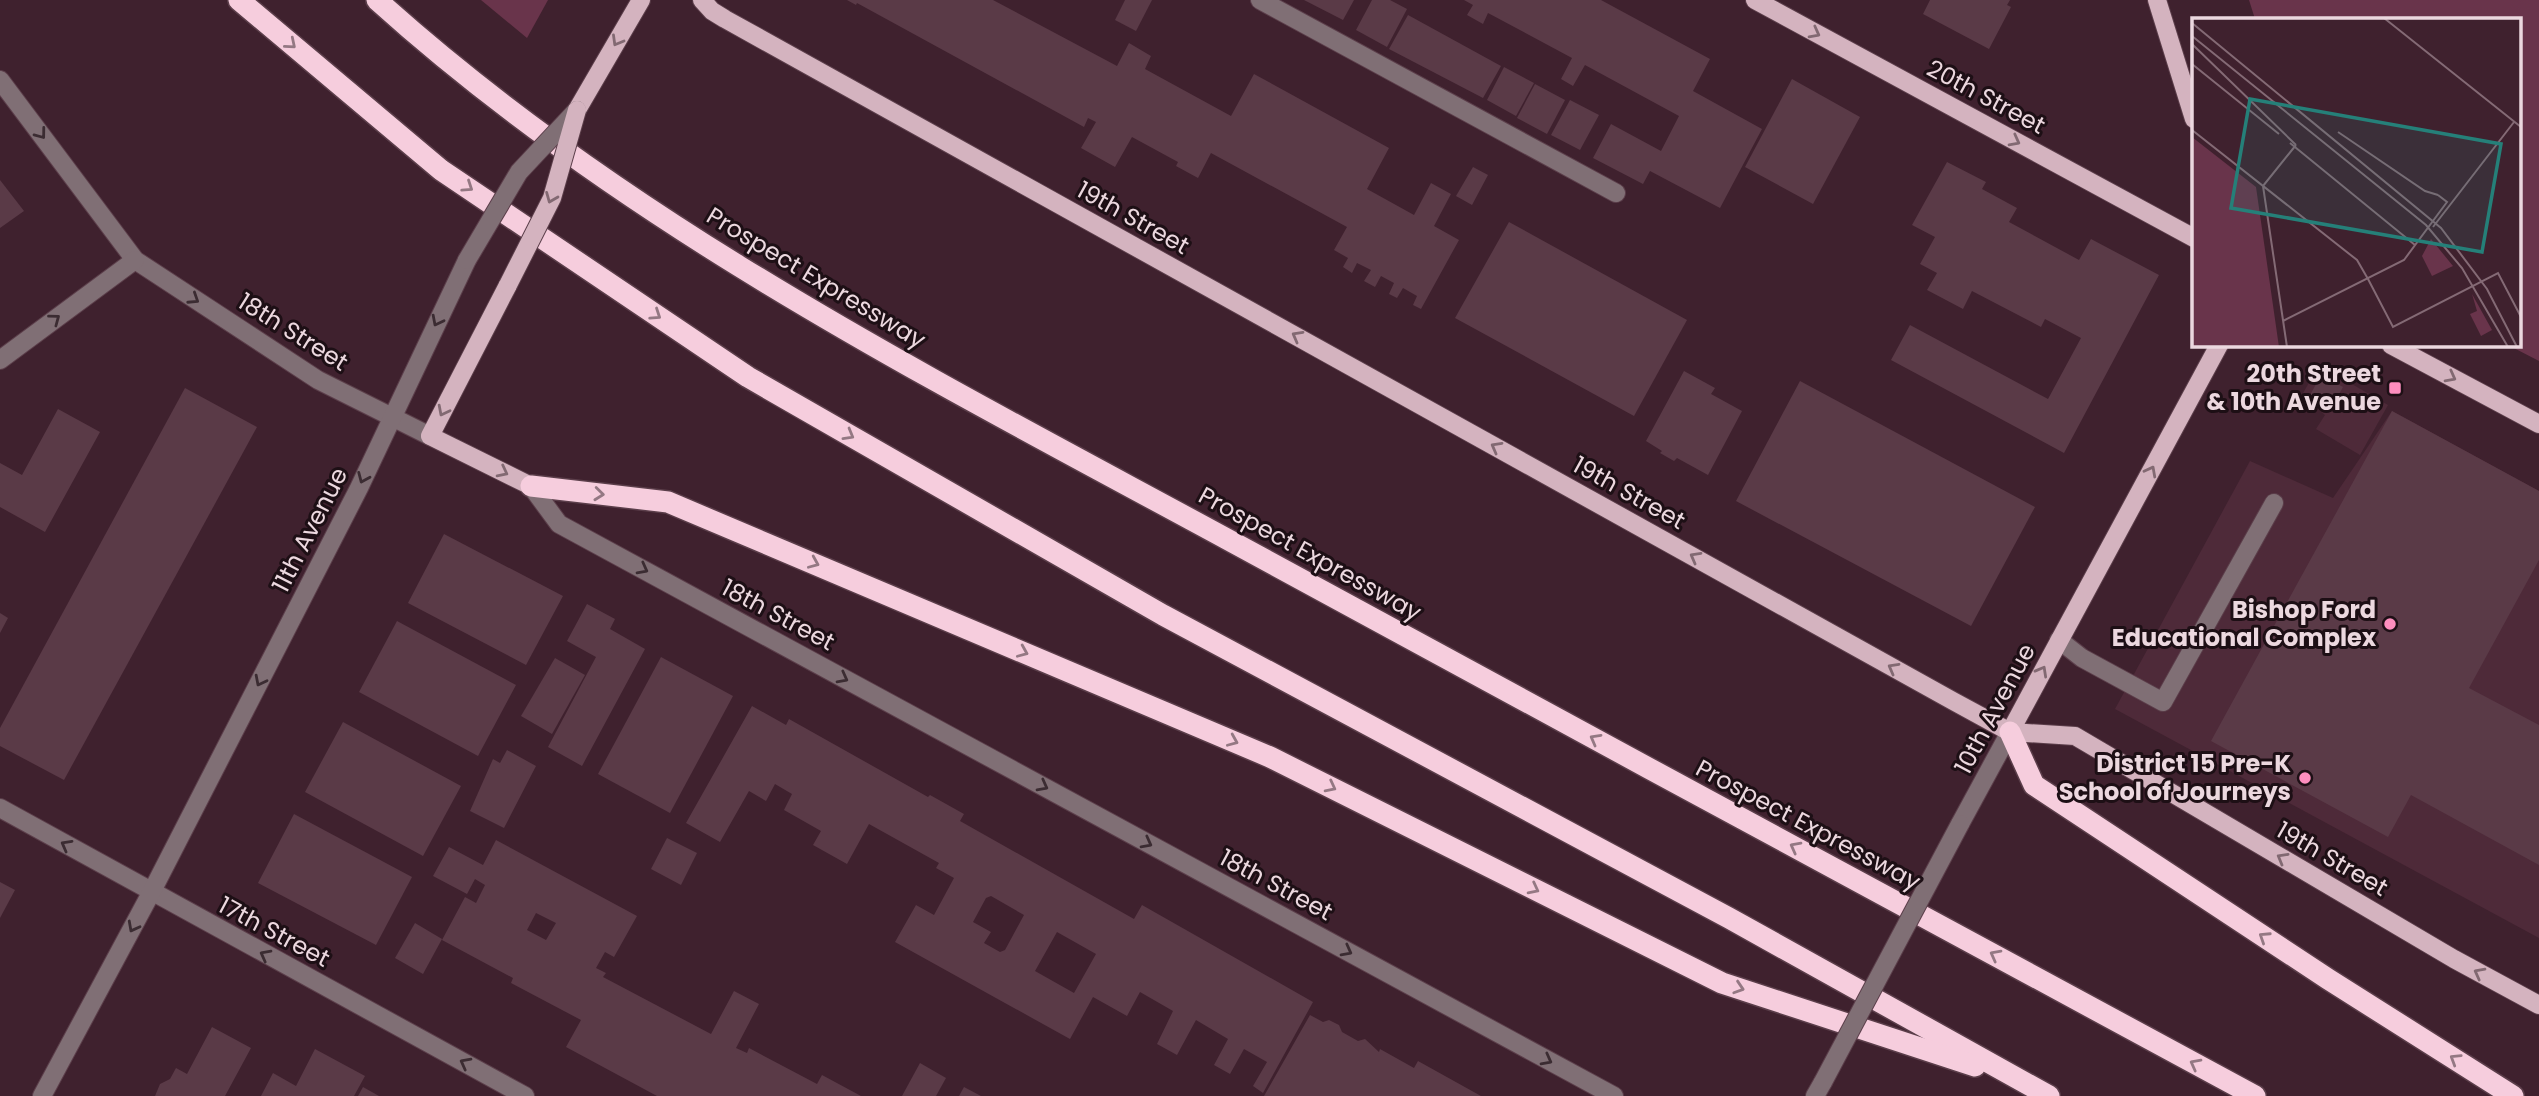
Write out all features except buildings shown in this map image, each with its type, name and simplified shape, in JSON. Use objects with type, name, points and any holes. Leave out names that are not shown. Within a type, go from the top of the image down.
[{"type":"highway","points":[[239,0],[441,170],[748,377],[1163,615],[1729,918],[2049,1096]]},
{"type":"highway","name":"Prospect Expressway","points":[[377,0],[431,49],[582,162],[744,270],[1034,435],[2255,1096]]},
{"type":"highway","points":[[531,486],[668,502],[1270,757],[1722,983],[2021,1081]]},
{"type":"highway","points":[[2010,732],[2034,785],[2316,971],[2513,1096]]},
{"type":"main road","name":"11th Avenue","points":[[577,110],[641,0]]},
{"type":"main road","name":"19th Street","points":[[702,0],[712,11],[737,26],[2010,732],[2075,736],[2454,959],[2539,1005]]},
{"type":"main road","name":"20th Street","points":[[1755,0],[2192,237]]},
{"type":"main road","points":[[2157,0],[2192,113]]},
{"type":"main road","points":[[430,436],[552,198],[577,110]]},
{"type":"main road","name":"10th Avenue","points":[[2010,732],[2218,346]]},
{"type":"main road","points":[[2393,346],[2539,424]]},
{"type":"main road","name":"18th Street","points":[[430,436],[531,486]]},
{"type":"street","points":[[1260,0],[1616,193]]},
{"type":"street","name":"18th Street","points":[[0,80],[135,260],[318,380],[430,436]]},
{"type":"street","name":"11th Avenue","points":[[42,1096],[151,894],[359,488],[467,260],[519,172],[577,110]]},
{"type":"street","points":[[0,360],[135,260]]},
{"type":"street","name":"18th Street","points":[[531,486],[559,524],[1614,1096]]},
{"type":"street","points":[[2059,640],[2082,658],[2163,702],[2274,503]]},
{"type":"street","name":"10th Avenue","points":[[1819,1089],[2010,732]]},
{"type":"street","name":"17th Street","points":[[0,808],[151,894],[525,1096]]},
{"type":"shaded area","points":[[481,0],[548,0],[527,38]]},
{"type":"shaded area","points":[[2249,0],[2539,0],[2539,361],[2510,346],[2522,346],[2522,18],[2255,18]]},
{"type":"shaded area","points":[[2319,365],[2388,405],[2360,455],[2316,429],[2325,415],[2302,395]]},
{"type":"shaded area","name":"Bishop Ford Educational Complex","points":[[2392,411],[2539,491],[2539,938],[2115,709],[2250,461],[2333,498]]},
{"type":"place","name":"20th Street & 10th Avenue","points":[[2395,388]]},
{"type":"place","name":"Bishop Ford Educational Complex","points":[[2390,624]]},
{"type":"place","name":"District 15 Pre-K School of Journeys","points":[[2305,778]]}]
